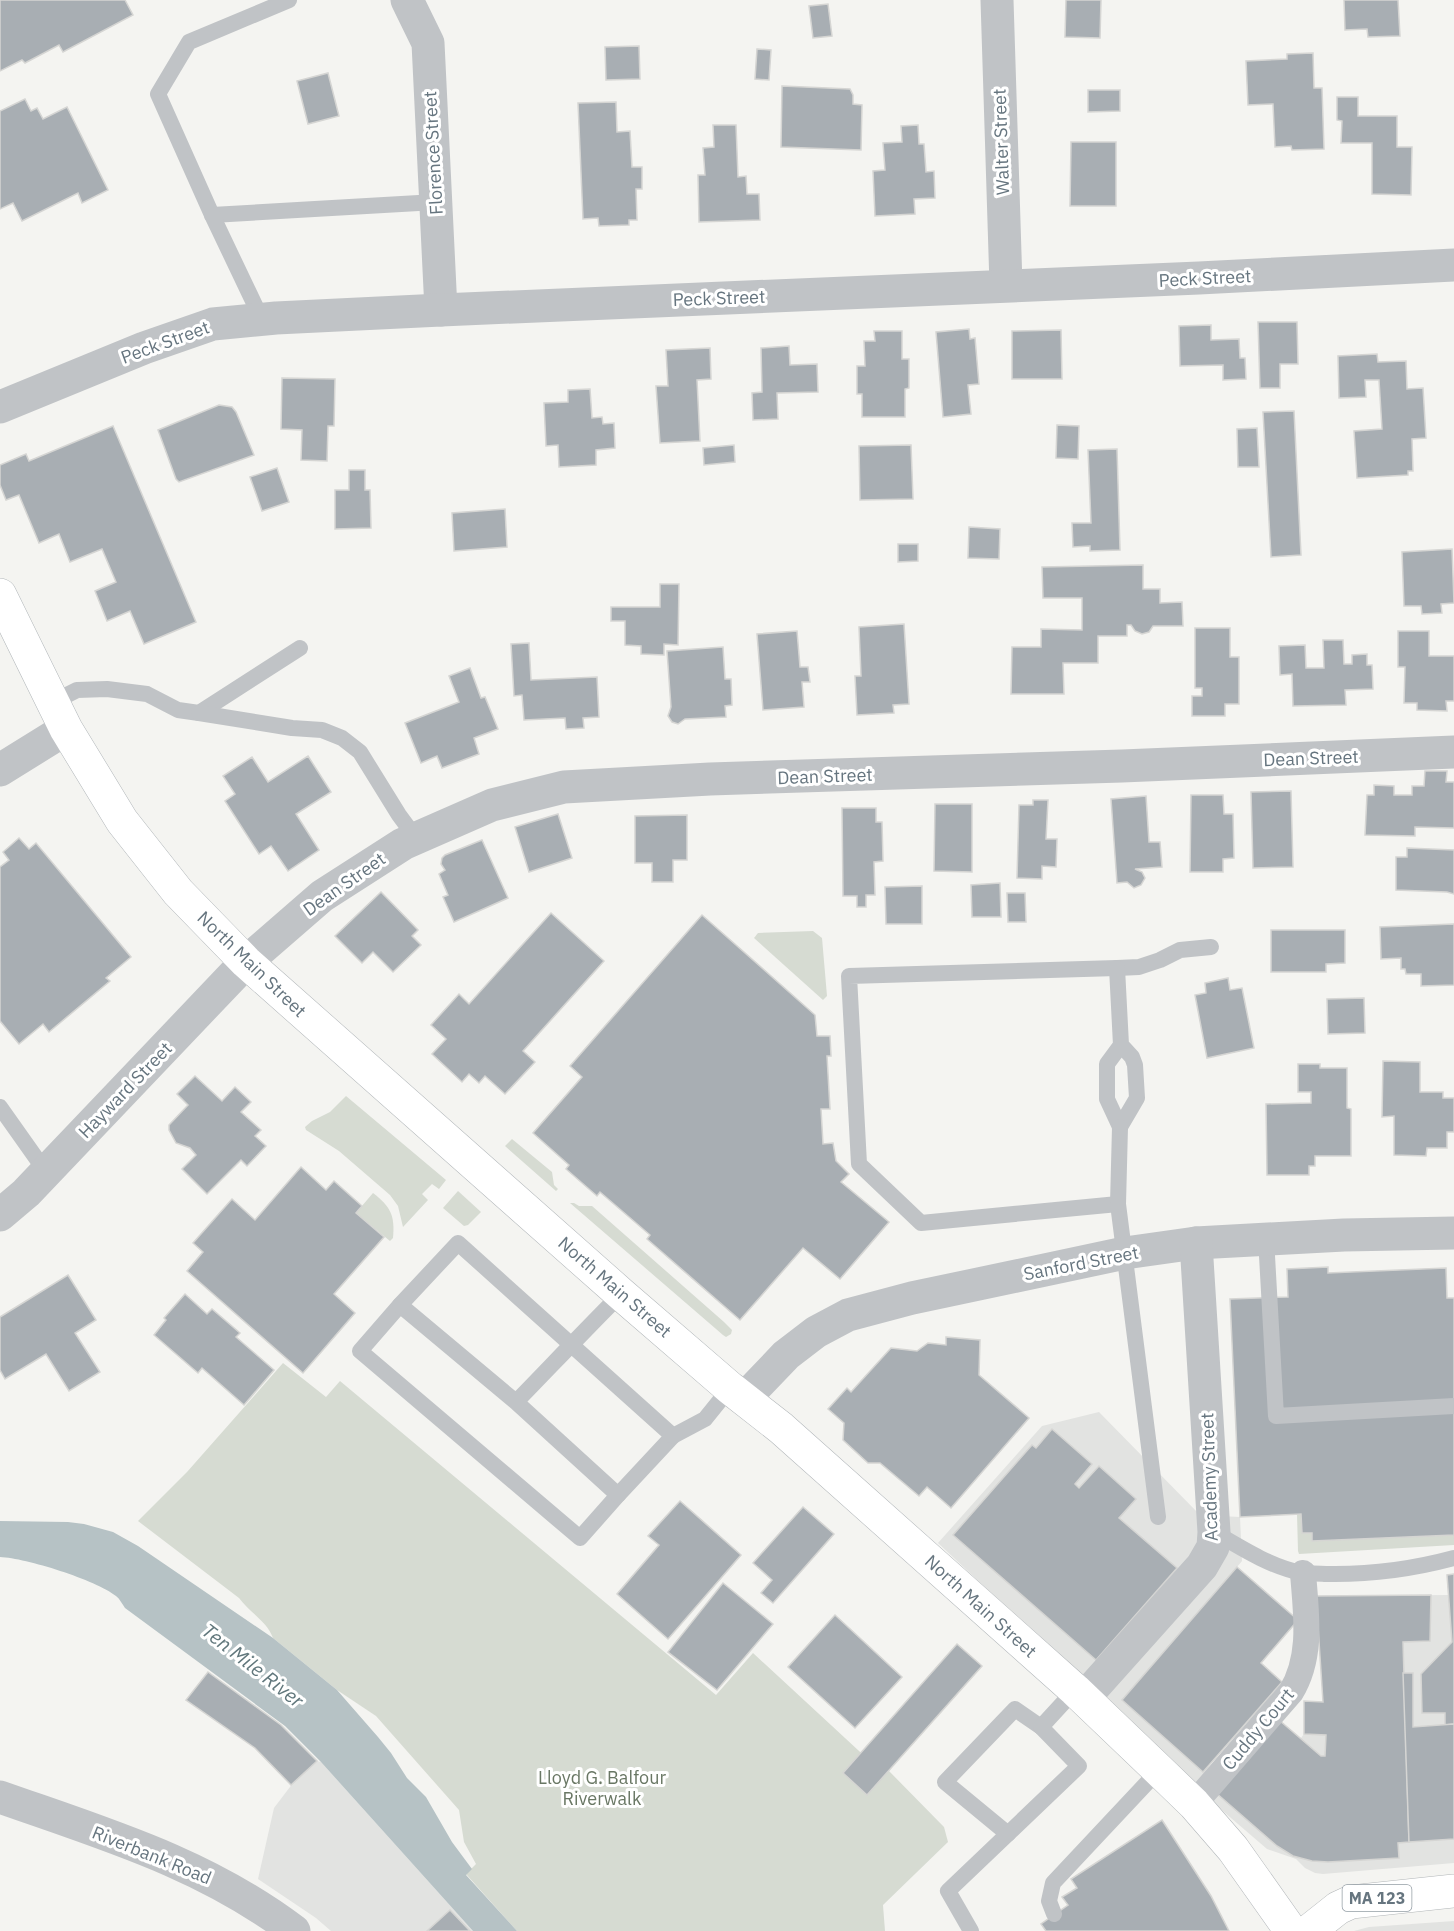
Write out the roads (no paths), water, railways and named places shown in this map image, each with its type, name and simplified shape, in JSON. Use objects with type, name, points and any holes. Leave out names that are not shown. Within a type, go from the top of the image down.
[{"type":"main road","name":"North Main Street","points":[[0,595],[60,716],[122,821],[178,892],[246,962],[621,1294],[781,1428],[1079,1694],[1194,1804],[1249,1871],[1291,1931]]},
{"type":"main road","name":"MA 123","points":[[1309,1931],[1338,1908],[1351,1902],[1454,1891]]},
{"type":"street","name":"Florence Street","points":[[407,0],[428,43],[441,310]]},
{"type":"street","name":"Walter Street","points":[[997,0],[1006,285]]},
{"type":"street","name":"Peck Street","points":[[0,407],[144,348],[213,324],[441,310],[1454,265]]},
{"type":"street","points":[[0,770],[60,716]]},
{"type":"street","name":"Dean Street","points":[[246,962],[322,896],[403,844],[492,805],[564,787],[710,779],[1454,752]]},
{"type":"street","name":"Hayward Street","points":[[0,1215],[26,1193],[246,962]]},
{"type":"street","name":"Sanford Street","points":[[737,1393],[816,1332],[848,1315],[923,1296],[1125,1253],[1196,1244],[1266,1238],[1454,1233]]},
{"type":"street","name":"Academy Street","points":[[1079,1694],[1202,1566],[1213,1547],[1214,1532],[1196,1244]]},
{"type":"street","name":"Cuddy Court","points":[[1194,1804],[1291,1692],[1298,1680],[1306,1651],[1303,1573]]},
{"type":"street","name":"Riverbank Road","points":[[0,1797],[135,1844],[181,1863],[246,1898],[294,1931]]},
{"type":"lane","points":[[262,320],[158,94],[189,42],[289,0]]},
{"type":"lane","points":[[212,215],[436,202]]},
{"type":"lane","points":[[199,713],[300,648]]},
{"type":"lane","points":[[60,716],[77,690],[107,689],[147,694],[178,710],[322,730],[342,738],[360,752],[416,838]]},
{"type":"lane","points":[[1118,1204],[921,1223],[859,1164],[849,976],[1139,967],[1180,950],[1211,946]]},
{"type":"lane","points":[[1117,968],[1121,1045],[1107,1064],[1107,1099],[1120,1127],[1118,1204],[1158,1517]]},
{"type":"lane","points":[[1120,1127],[1137,1098],[1135,1065],[1132,1057],[1121,1045]]},
{"type":"lane","points":[[0,1107],[46,1172]]},
{"type":"lane","points":[[1266,1238],[1276,1416],[1454,1407]]},
{"type":"lane","points":[[673,1436],[458,1243],[360,1351],[580,1538],[673,1436],[705,1419],[737,1393]]},
{"type":"lane","points":[[516,1402],[621,1294]]},
{"type":"lane","points":[[400,1305],[516,1402],[618,1495]]},
{"type":"lane","points":[[1214,1532],[1241,1549],[1303,1573],[1339,1574],[1390,1570],[1432,1564],[1454,1558]]},
{"type":"lane","points":[[1041,1727],[1079,1694]]},
{"type":"lane","points":[[971,1931],[948,1891],[1008,1834],[1079,1766],[1041,1727],[1015,1709],[945,1782],[1008,1834]]},
{"type":"lane","points":[[1054,1914],[1049,1901],[1053,1883],[1159,1770]]},
{"type":"water","name":"Ten Mile River","points":[[0,1521],[68,1522],[113,1532],[138,1546],[273,1638],[337,1690],[378,1737],[407,1778],[426,1797],[452,1842],[472,1869],[466,1875],[517,1931],[473,1931],[321,1762],[285,1726],[125,1608],[116,1596],[93,1583],[60,1571],[26,1561],[0,1557]]},
{"type":"park label","name":"Lloyd G. Balfour Riverwalk","points":[[602,1787]]}]
